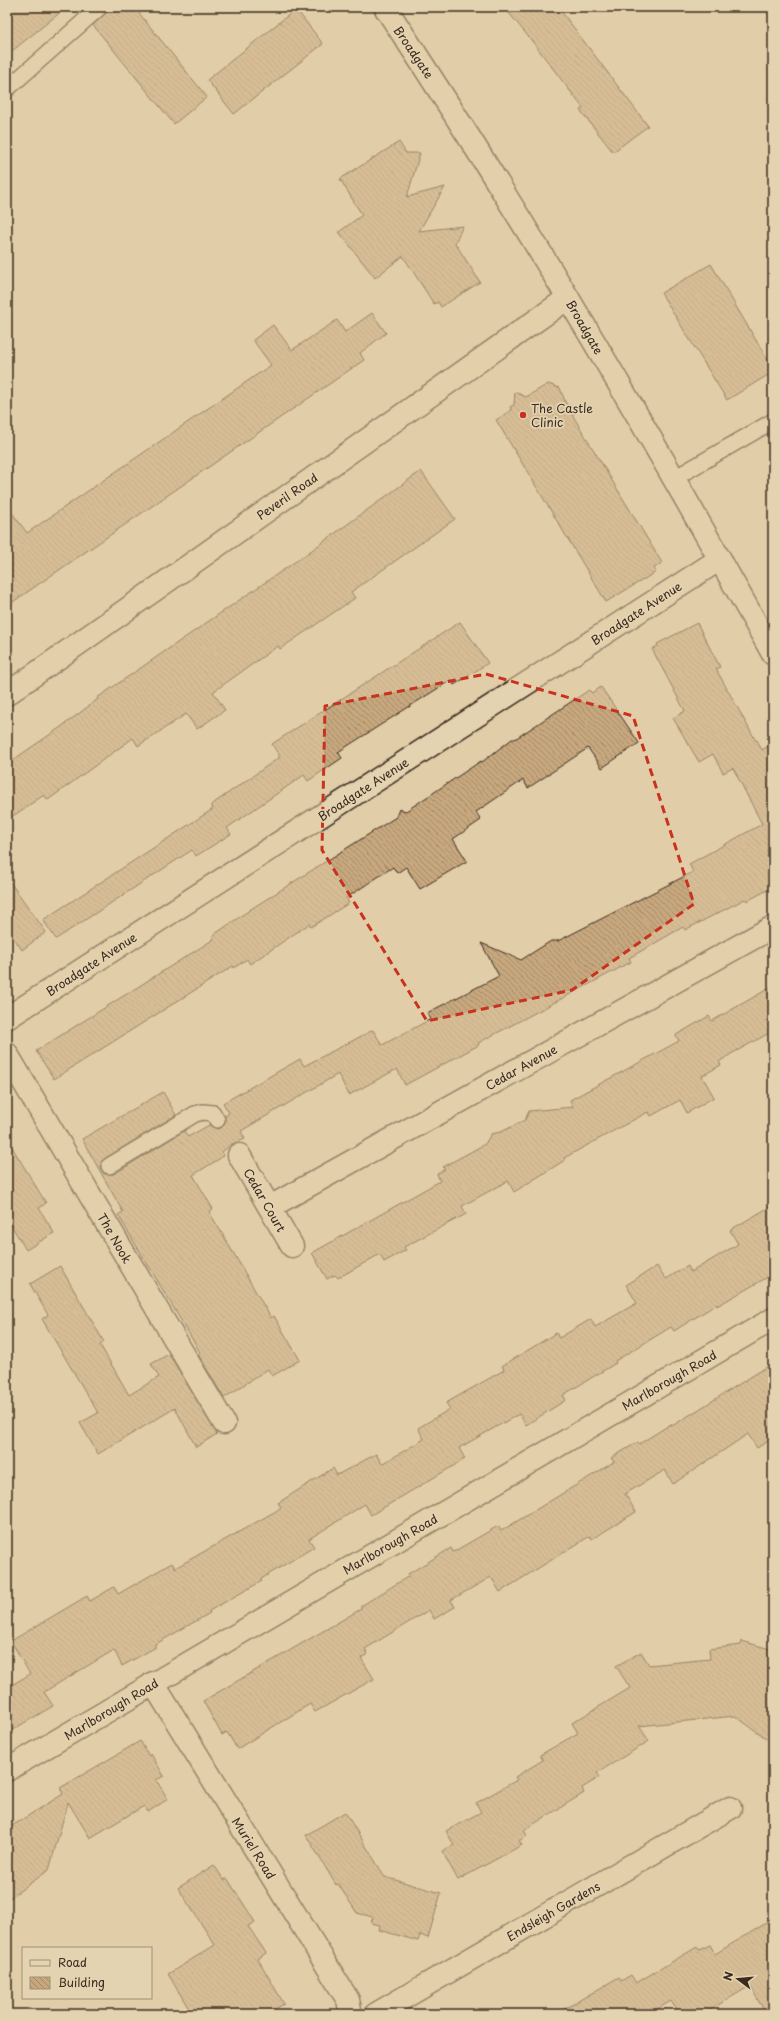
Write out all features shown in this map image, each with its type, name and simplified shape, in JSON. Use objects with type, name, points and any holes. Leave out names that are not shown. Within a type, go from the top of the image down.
[{"type":"street","name":"Broadgate","points":[[385,7],[441,92],[568,298],[720,559],[773,654]]},
{"type":"street","name":"Peveril Road","points":[[7,694],[568,298]]},
{"type":"street","name":"Broadgate Avenue","points":[[7,1018],[720,559]]},
{"type":"street","name":"Cedar Avenue","points":[[270,1207],[773,927]]},
{"type":"street","name":"The Nook","points":[[7,1054],[224,1423]]},
{"type":"street","name":"Cedar Court","points":[[236,1150],[292,1246]]},
{"type":"street","name":"Marlborough Road","points":[[7,1770],[773,1319]]},
{"type":"street","name":"Muriel Road","points":[[153,1683],[348,2000],[351,2014]]},
{"type":"street","name":"Endsleigh Gardens","points":[[376,2014],[730,1808]]},
{"type":"lane","points":[[7,89],[100,7]]},
{"type":"lane","points":[[673,479],[773,422]]},
{"type":"lane","points":[[109,1166],[195,1114],[203,1112],[213,1113],[217,1120]]},
{"type":"highlighted area","points":[[486,674],[633,716],[694,904],[572,990],[427,1021],[322,850],[325,706]]},
{"type":"building","points":[[7,7],[67,7],[7,55]]},
{"type":"building","points":[[109,7],[134,7],[207,97],[174,124],[93,25],[106,13]]},
{"type":"building","points":[[504,7],[558,7],[648,126],[613,152],[580,110],[583,108]]},
{"type":"building","points":[[296,9],[323,44],[234,114],[207,80]]},
{"type":"building","points":[[399,142],[406,153],[420,153],[407,197],[445,187],[419,231],[463,226],[455,243],[480,282],[441,307],[438,302],[434,304],[403,256],[375,278],[339,232],[362,215],[340,179]]},
{"type":"building","points":[[711,264],[773,369],[773,372],[727,400],[661,293]]},
{"type":"building","points":[[372,313],[386,333],[360,353],[364,360],[7,606],[7,506],[27,533],[271,365],[253,340],[273,325],[292,350],[337,320],[345,332]]},
{"type":"building","points":[[548,384],[560,388],[566,404],[573,407],[573,416],[662,563],[654,568],[656,572],[606,602],[496,420],[511,410],[510,407],[514,405],[515,392],[526,397]]},
{"type":"building","points":[[421,471],[455,519],[351,592],[355,598],[280,649],[278,646],[213,692],[225,710],[197,729],[186,714],[138,746],[133,738],[48,800],[44,795],[7,820],[7,764],[61,727],[98,699],[97,698],[305,555]]},
{"type":"building","points":[[460,622],[488,663],[454,685],[451,680],[338,752],[342,758],[308,781],[304,775],[227,828],[231,834],[196,856],[192,850],[56,939],[43,920],[213,809],[211,805],[280,757],[272,744]]},
{"type":"building","points":[[697,623],[720,667],[716,669],[756,741],[757,740],[762,750],[773,743],[773,887],[747,901],[745,899],[685,930],[683,927],[629,958],[631,962],[478,1043],[479,1045],[405,1085],[397,1069],[349,1095],[338,1074],[241,1131],[245,1139],[232,1144],[222,1152],[224,1156],[193,1175],[213,1209],[209,1212],[271,1318],[274,1316],[300,1360],[272,1376],[268,1369],[224,1398],[198,1354],[200,1352],[118,1215],[123,1212],[82,1139],[163,1092],[176,1115],[104,1159],[100,1167],[104,1174],[114,1174],[184,1131],[188,1137],[209,1125],[217,1129],[221,1128],[225,1124],[225,1116],[229,1113],[223,1103],[300,1059],[304,1066],[373,1030],[382,1045],[431,1019],[427,1013],[499,976],[481,943],[521,960],[551,941],[558,941],[693,872],[689,864],[762,824],[733,768],[723,773],[713,754],[699,762],[673,718],[685,711],[652,649],[658,646],[657,644]]},
{"type":"building","points":[[601,687],[639,743],[602,768],[588,748],[528,788],[523,780],[476,812],[481,820],[453,839],[467,861],[420,889],[406,867],[397,873],[393,867],[346,898],[349,903],[311,927],[309,924],[250,964],[247,959],[234,968],[233,966],[54,1079],[36,1051],[214,939],[212,936],[254,907],[396,817],[399,809],[406,811],[481,761],[482,762],[512,739],[515,739],[589,690],[592,693]]},
{"type":"building","points":[[7,878],[46,932],[22,950],[7,929]]},
{"type":"building","points":[[773,986],[773,1031],[731,1054],[719,1062],[721,1065],[702,1076],[714,1097],[687,1113],[680,1100],[651,1116],[648,1112],[564,1158],[565,1160],[514,1192],[508,1181],[462,1206],[466,1214],[404,1247],[406,1250],[384,1262],[380,1254],[338,1278],[335,1275],[327,1279],[312,1253],[440,1181],[437,1174],[445,1169],[443,1167],[485,1144],[491,1134],[501,1132],[525,1120],[529,1111],[573,1107],[570,1100],[679,1041],[676,1035],[709,1016],[712,1021]]},
{"type":"building","points":[[7,1139],[46,1203],[39,1208],[54,1233],[26,1250],[7,1218]]},
{"type":"building","points":[[773,1205],[773,1274],[717,1306],[717,1304],[674,1331],[671,1327],[615,1361],[616,1363],[563,1395],[566,1400],[526,1425],[519,1414],[459,1448],[465,1459],[371,1515],[365,1504],[309,1539],[314,1547],[261,1579],[262,1581],[209,1611],[210,1613],[154,1645],[156,1647],[122,1666],[114,1650],[44,1692],[53,1706],[7,1733],[7,1688],[30,1674],[11,1641],[87,1596],[90,1601],[114,1587],[118,1594],[172,1563],[175,1568],[276,1511],[281,1507],[278,1503],[333,1468],[337,1475],[376,1454],[382,1464],[424,1439],[418,1428],[450,1409],[446,1403],[504,1370],[502,1366],[556,1333],[559,1338],[591,1319],[595,1327],[637,1303],[626,1285],[657,1266],[666,1279],[688,1266],[691,1272],[738,1244],[730,1230]]},
{"type":"building","points":[[60,1266],[104,1342],[100,1345],[129,1395],[159,1377],[151,1364],[169,1354],[217,1434],[196,1447],[175,1408],[98,1454],[80,1423],[98,1413],[42,1319],[48,1315],[30,1284]]},
{"type":"building","points":[[773,1363],[773,1438],[757,1448],[748,1434],[673,1484],[665,1470],[625,1494],[636,1512],[592,1539],[590,1536],[500,1592],[491,1577],[451,1600],[455,1607],[434,1619],[429,1610],[365,1649],[368,1654],[361,1658],[374,1679],[315,1712],[310,1704],[237,1749],[227,1732],[222,1735],[203,1701],[361,1609],[361,1606],[409,1576],[408,1574],[451,1548],[453,1552],[498,1526],[501,1531],[614,1462],[611,1458],[638,1442],[639,1444],[671,1424],[672,1426]]},
{"type":"building","points":[[742,1641],[773,1650],[773,1743],[735,1716],[639,1726],[649,1741],[597,1773],[600,1777],[582,1788],[584,1793],[524,1830],[527,1836],[519,1841],[522,1845],[458,1880],[442,1851],[454,1845],[446,1831],[481,1812],[476,1803],[517,1780],[515,1777],[543,1760],[540,1755],[578,1733],[572,1723],[630,1688],[616,1666],[641,1652],[649,1665],[710,1659],[709,1649],[741,1645]]},
{"type":"building","points":[[140,1741],[149,1756],[151,1754],[164,1776],[156,1780],[168,1799],[148,1812],[144,1806],[90,1838],[68,1802],[49,1870],[7,1900],[7,1829],[63,1794],[60,1788]]},
{"type":"building","points":[[345,1812],[385,1877],[441,1893],[428,1938],[420,1935],[418,1941],[379,1930],[380,1925],[371,1923],[373,1917],[357,1913],[338,1884],[336,1885],[306,1835]]},
{"type":"building","points":[[214,1865],[224,1880],[227,1878],[255,1922],[248,1926],[266,1953],[258,1959],[284,2004],[266,2014],[192,2014],[168,1974],[215,1945],[178,1888]]},
{"type":"building","points":[[773,1919],[773,2014],[766,2014],[750,1986],[703,2014],[679,2014],[671,2001],[649,2014],[556,2014],[619,1977],[621,1981],[631,1975],[636,1983],[697,1947],[699,1950],[710,1945],[715,1954]]},
{"type":"place","name":"The Castle Clinic","points":[[523,415]]}]
